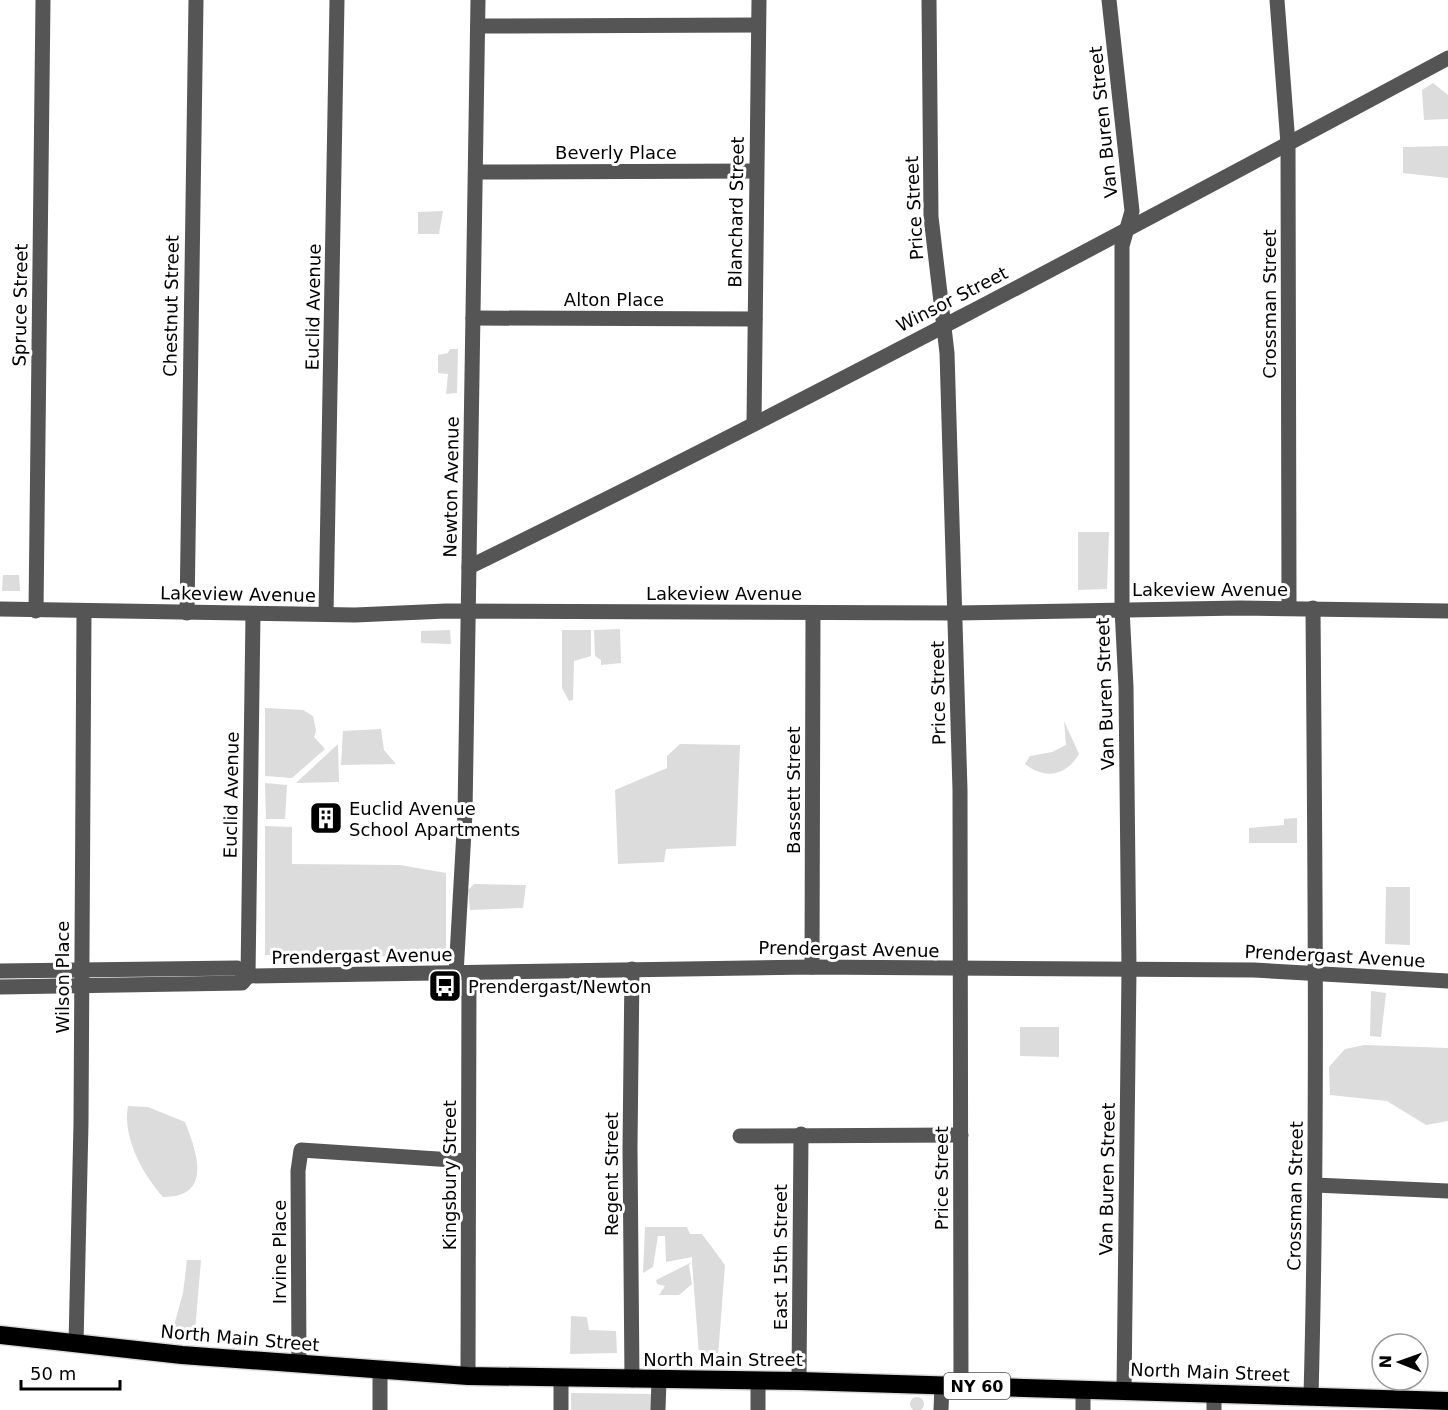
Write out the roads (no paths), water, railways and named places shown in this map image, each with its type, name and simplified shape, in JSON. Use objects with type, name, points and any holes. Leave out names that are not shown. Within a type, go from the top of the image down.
[{"type":"highway","name":"North Main Street","points":[[0,1335],[299,1364],[468,1376],[632,1380],[799,1380],[1124,1390],[1214,1402],[1311,1396],[1352,1404],[1448,1401]]},
{"type":"street","name":"Spruce Street","points":[[36,611],[43,0]]},
{"type":"street","name":"Chestnut Street","points":[[187,613],[196,0]]},
{"type":"street","name":"Euclid Avenue","points":[[326,614],[337,0]]},
{"type":"street","name":"Newton Avenue","points":[[463,974],[459,880],[463,866],[465,813],[478,0]]},
{"type":"street","name":"Blanchard Street","points":[[754,424],[759,0]]},
{"type":"street","name":"Price Street","points":[[928,0],[931,217],[944,326],[956,613],[961,970],[961,1386]]},
{"type":"street","name":"Van Buren Street","points":[[1109,0],[1132,211],[1122,246],[1122,609],[1126,687],[1129,970],[1124,1390]]},
{"type":"street","name":"Crossman Street","points":[[1277,0],[1288,144],[1289,608]]},
{"type":"street","points":[[478,26],[758,25]]},
{"type":"street","name":"Winsor Street","points":[[470,567],[944,326],[1448,58]]},
{"type":"street","name":"Beverly Place","points":[[476,172],[756,171]]},
{"type":"street","name":"Alton Place","points":[[473,318],[755,319]]},
{"type":"street","name":"Lakeview Avenue","points":[[0,609],[253,614],[468,611],[813,614],[1289,608],[1448,611]]},
{"type":"street","name":"Crossman Street","points":[[1311,1396],[1316,1185],[1313,608]]},
{"type":"street","name":"Wilson Place","points":[[76,1344],[82,986],[84,612]]},
{"type":"street","name":"Euclid Avenue","points":[[248,976],[253,614]]},
{"type":"street","name":"Bassett Street","points":[[812,967],[813,614]]},
{"type":"street","name":"Prendergast Avenue","points":[[248,976],[812,967],[961,970],[1254,970],[1448,981]]},
{"type":"street","points":[[0,971],[237,968],[248,976],[242,983],[0,987]]},
{"type":"street","name":"Regent Street","points":[[632,969],[630,1147],[632,1380]]},
{"type":"street","name":"Kingsbury Street","points":[[463,974],[468,1161],[468,1376]]},
{"type":"street","name":"East 15th Street","points":[[799,1380],[801,1134]]},
{"type":"street","points":[[740,1136],[961,1135]]},
{"type":"street","name":"Irvine Place","points":[[299,1364],[298,1171],[301,1149],[468,1161]]},
{"type":"street","points":[[1316,1185],[1448,1191]]},
{"type":"street","points":[[380,1370],[380,1410]]},
{"type":"street","points":[[561,1378],[561,1410]]},
{"type":"street","points":[[658,1380],[658,1410]]},
{"type":"street","points":[[758,1380],[758,1410]]},
{"type":"street","points":[[941,1410],[942,1385]]},
{"type":"street","points":[[1083,1389],[1083,1410]]},
{"type":"place","name":"Euclid Avenue School Apartments","points":[[326,818]]},
{"type":"place","name":"Prendergast/Newton","points":[[445,986]]}]
